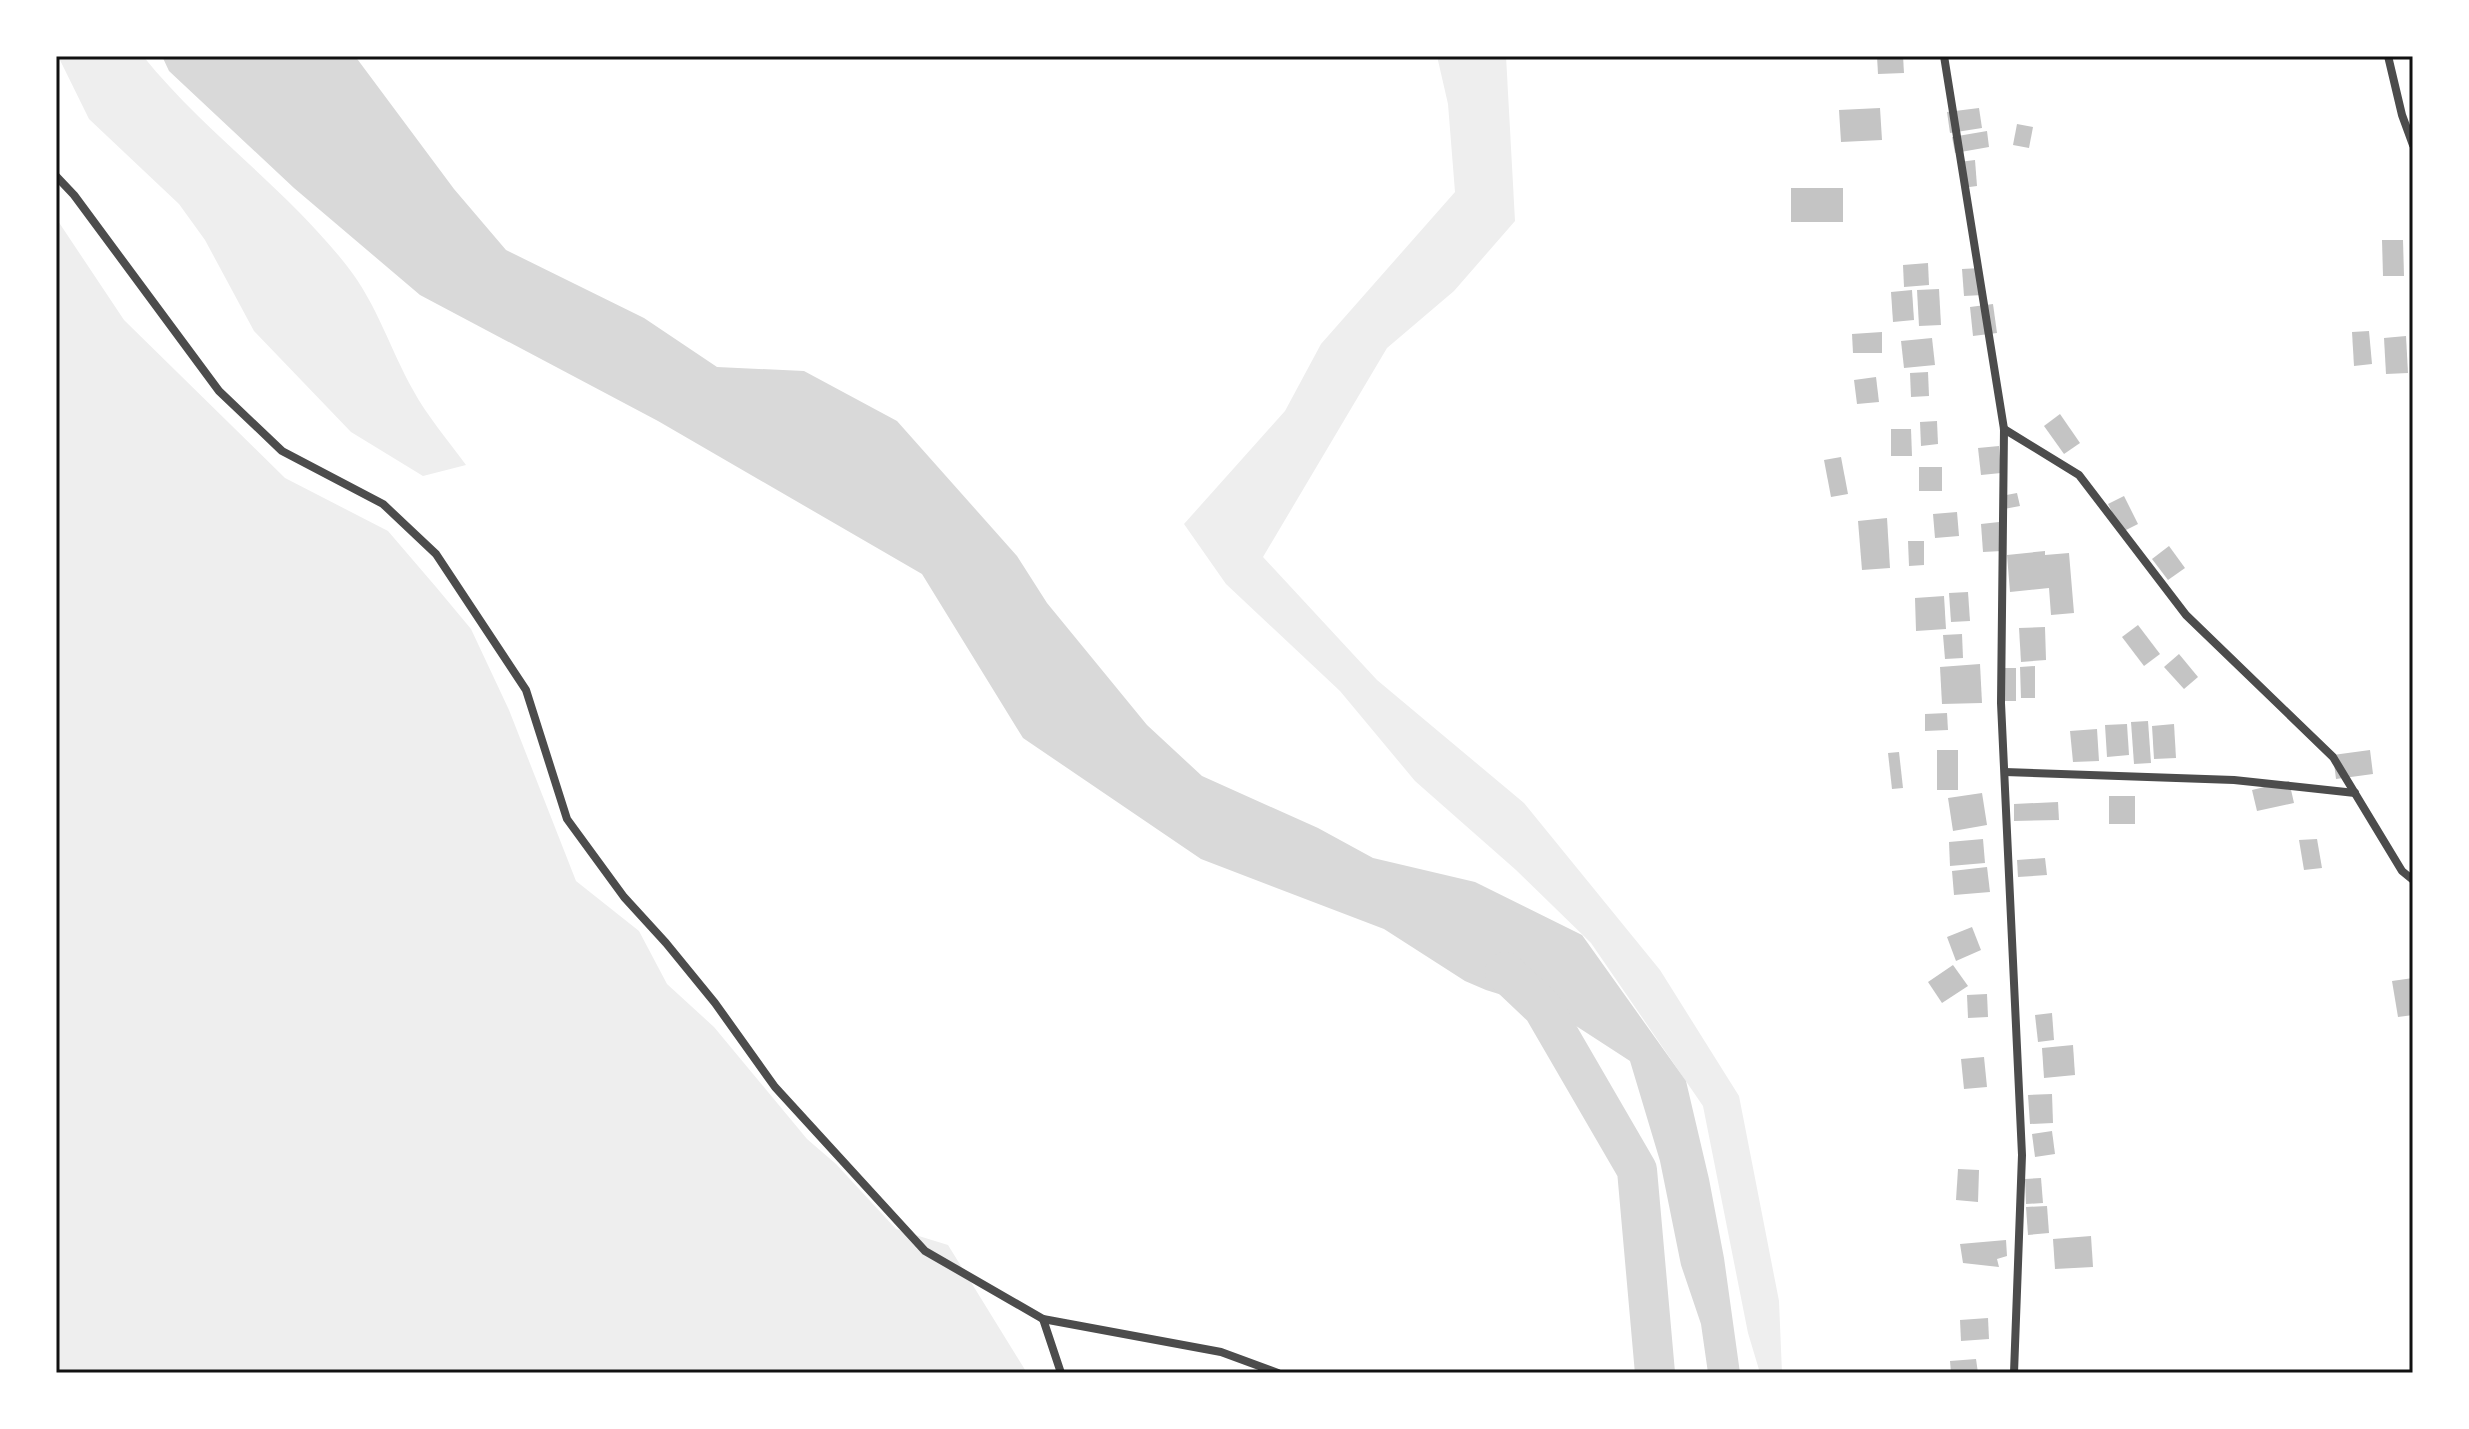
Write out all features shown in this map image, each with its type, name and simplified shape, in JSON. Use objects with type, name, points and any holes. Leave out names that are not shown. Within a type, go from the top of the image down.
[{"type":"street","points":[[1944,56],[2004,429],[2001,703],[2022,1155],[2014,1373]]},
{"type":"street","points":[[2388,56],[2402,115],[2413,145]]},
{"type":"street","points":[[56,176],[74,195],[219,391],[282,451],[383,504],[436,554],[526,690],[567,819],[624,897],[715,1003],[775,1087],[925,1251],[1043,1319],[1221,1352],[1278,1373]]},
{"type":"street","points":[[2004,429],[2079,475],[2186,615],[2333,757],[2402,871],[2413,880]]},
{"type":"street","points":[[2005,772],[2234,780],[2355,793]]},
{"type":"street","points":[[1043,1319],[1061,1373]]},
{"type":"shaded area","points":[[58,56],[143,56],[192,110],[298,211],[358,281],[419,400],[466,465],[423,476],[351,432],[254,331],[205,240],[179,204],[89,119]]},
{"type":"shaded area","points":[[162,56],[355,56],[454,189],[506,250],[644,318],[717,367],[804,371],[897,421],[1017,556],[1047,603],[1147,725],[1202,776],[1318,828],[1373,858],[1475,882],[1582,935],[1686,1081],[1724,1258],[1740,1373],[1708,1373],[1701,1324],[1681,1265],[1660,1161],[1630,1061],[1553,1011],[1465,981],[1384,929],[1201,859],[1023,738],[922,574],[658,421],[420,295],[294,188],[169,71]]},
{"type":"shaded area","points":[[1437,56],[1506,56],[1515,221],[1454,291],[1387,348],[1263,557],[1377,680],[1524,803],[1660,970],[1739,1096],[1779,1301],[1782,1373],[1760,1373],[1748,1333],[1703,1106],[1591,943],[1516,870],[1415,781],[1340,691],[1226,584],[1184,524],[1285,411],[1321,344],[1455,192],[1448,104]]},
{"type":"shaded area","points":[[56,218],[124,320],[285,478],[388,531],[436,587],[471,629],[509,710],[576,881],[639,931],[667,984],[714,1027],[807,1139],[836,1164],[896,1229],[948,1245],[1027,1373],[56,1373]]},
{"type":"building","points":[[1877,56],[1903,56],[1904,73],[1878,74]]},
{"type":"building","points":[[1880,108],[1882,140],[1841,142],[1839,110]]},
{"type":"building","points":[[1979,108],[1982,128],[1950,133],[1947,112]]},
{"type":"building","points":[[2017,124],[2033,127],[2029,148],[2013,145]]},
{"type":"building","points":[[1987,131],[1989,147],[1955,153],[1952,137]]},
{"type":"building","points":[[1975,160],[1977,186],[1962,188],[1959,162]]},
{"type":"building","points":[[1791,188],[1843,188],[1843,222],[1791,222]]},
{"type":"building","points":[[2382,240],[2403,240],[2404,276],[2383,276]]},
{"type":"building","points":[[1928,263],[1929,285],[1904,287],[1903,265]]},
{"type":"building","points":[[1981,268],[1983,295],[1964,296],[1962,269]]},
{"type":"building","points":[[1939,289],[1941,325],[1919,326],[1917,290]]},
{"type":"building","points":[[1912,290],[1914,320],[1893,322],[1891,292]]},
{"type":"building","points":[[1993,304],[1997,333],[1973,336],[1970,307]]},
{"type":"building","points":[[2369,331],[2372,364],[2354,366],[2352,332]]},
{"type":"building","points":[[1882,332],[1882,353],[1853,353],[1852,334]]},
{"type":"building","points":[[2406,336],[2408,373],[2386,374],[2384,338]]},
{"type":"building","points":[[1932,338],[1935,365],[1904,368],[1901,341]]},
{"type":"building","points":[[1928,372],[1929,396],[1911,397],[1910,373]]},
{"type":"building","points":[[1876,377],[1879,402],[1857,404],[1854,380]]},
{"type":"building","points":[[2060,414],[2080,443],[2064,454],[2044,426]]},
{"type":"building","points":[[1937,421],[1938,444],[1921,446],[1920,422]]},
{"type":"building","points":[[1891,429],[1911,429],[1912,456],[1891,456]]},
{"type":"building","points":[[1999,446],[2001,473],[1981,475],[1978,448]]},
{"type":"building","points":[[1841,457],[1848,494],[1831,497],[1824,460]]},
{"type":"building","points":[[1919,467],[1942,467],[1942,491],[1919,491]]},
{"type":"building","points":[[2017,493],[2020,506],[2004,509],[2001,496]]},
{"type":"building","points":[[2124,496],[2138,524],[2122,532],[2108,504]]},
{"type":"building","points":[[1957,512],[1959,536],[1935,538],[1933,514]]},
{"type":"building","points":[[1887,518],[1890,568],[1862,570],[1858,521]]},
{"type":"building","points":[[1999,522],[2002,551],[1983,552],[1981,524]]},
{"type":"building","points":[[1908,541],[1924,541],[1924,565],[1909,566]]},
{"type":"building","points":[[2169,546],[2185,568],[2168,580],[2152,559]]},
{"type":"building","points":[[2045,551],[2045,555],[2069,553],[2074,613],[2051,615],[2049,588],[2010,592],[2007,555]]},
{"type":"building","points":[[1968,592],[1970,621],[1951,622],[1949,593]]},
{"type":"building","points":[[1944,596],[1946,629],[1916,631],[1915,598]]},
{"type":"building","points":[[2138,625],[2160,654],[2144,666],[2122,637]]},
{"type":"building","points":[[2045,627],[2046,660],[2021,662],[2019,628]]},
{"type":"building","points":[[1962,634],[1963,658],[1945,659],[1943,635]]},
{"type":"building","points":[[2179,654],[2198,677],[2184,689],[2164,667]]},
{"type":"building","points":[[1980,664],[1982,703],[1942,704],[1940,667]]},
{"type":"building","points":[[2035,666],[2035,698],[2021,698],[2020,667]]},
{"type":"building","points":[[1999,668],[2016,668],[2016,701],[1999,701]]},
{"type":"building","points":[[1947,713],[1948,730],[1925,731],[1925,714]]},
{"type":"building","points":[[2148,721],[2151,763],[2134,764],[2131,722]]},
{"type":"building","points":[[2127,724],[2129,755],[2107,757],[2105,725]]},
{"type":"building","points":[[2174,724],[2176,758],[2154,759],[2152,726]]},
{"type":"building","points":[[2097,729],[2099,761],[2073,762],[2070,731]]},
{"type":"building","points":[[1937,750],[1958,750],[1958,790],[1937,790]]},
{"type":"building","points":[[2370,750],[2373,774],[2336,779],[2333,755]]},
{"type":"building","points":[[1899,752],[1903,788],[1892,789],[1888,753]]},
{"type":"building","points":[[2289,781],[2294,803],[2257,811],[2252,790]]},
{"type":"building","points":[[1982,793],[1987,825],[1953,831],[1948,798]]},
{"type":"building","points":[[2109,796],[2135,796],[2135,824],[2109,824]]},
{"type":"building","points":[[2058,802],[2059,820],[2014,821],[2014,804]]},
{"type":"building","points":[[1983,839],[1985,863],[1950,866],[1949,842]]},
{"type":"building","points":[[2317,839],[2322,868],[2304,870],[2299,840]]},
{"type":"building","points":[[2045,858],[2047,875],[2018,877],[2017,860]]},
{"type":"building","points":[[1987,867],[1990,892],[1954,895],[1952,871]]},
{"type":"building","points":[[1972,927],[1981,950],[1956,961],[1947,937]]},
{"type":"building","points":[[1953,965],[1968,986],[1942,1003],[1928,982]]},
{"type":"building","points":[[2413,978],[2413,1015],[2398,1017],[2392,981]]},
{"type":"building","points":[[1987,994],[1988,1017],[1968,1018],[1967,995]]},
{"type":"building","points":[[2052,1013],[2054,1040],[2038,1042],[2035,1015]]},
{"type":"building","points":[[2073,1045],[2075,1075],[2044,1078],[2042,1048]]},
{"type":"building","points":[[1984,1057],[1987,1087],[1964,1089],[1961,1059]]},
{"type":"building","points":[[2052,1094],[2053,1123],[2030,1124],[2028,1095]]},
{"type":"building","points":[[2052,1131],[2055,1154],[2035,1157],[2032,1134]]},
{"type":"building","points":[[1958,1169],[1979,1170],[1978,1202],[1956,1200]]},
{"type":"building","points":[[2041,1178],[2043,1203],[2026,1204],[2025,1179]]},
{"type":"building","points":[[2047,1206],[2049,1233],[2028,1235],[2026,1207]]},
{"type":"building","points":[[2091,1236],[2093,1267],[2055,1269],[2053,1239]]},
{"type":"building","points":[[2006,1240],[2007,1256],[1997,1259],[1999,1267],[1963,1263],[1960,1244]]},
{"type":"building","points":[[1988,1318],[1989,1339],[1961,1341],[1960,1320]]},
{"type":"building","points":[[1976,1359],[1978,1373],[1951,1373],[1950,1361]]},
{"type":"waterway","points":[[1505,972],[1543,1008],[1637,1170],[1655,1373]]}]
